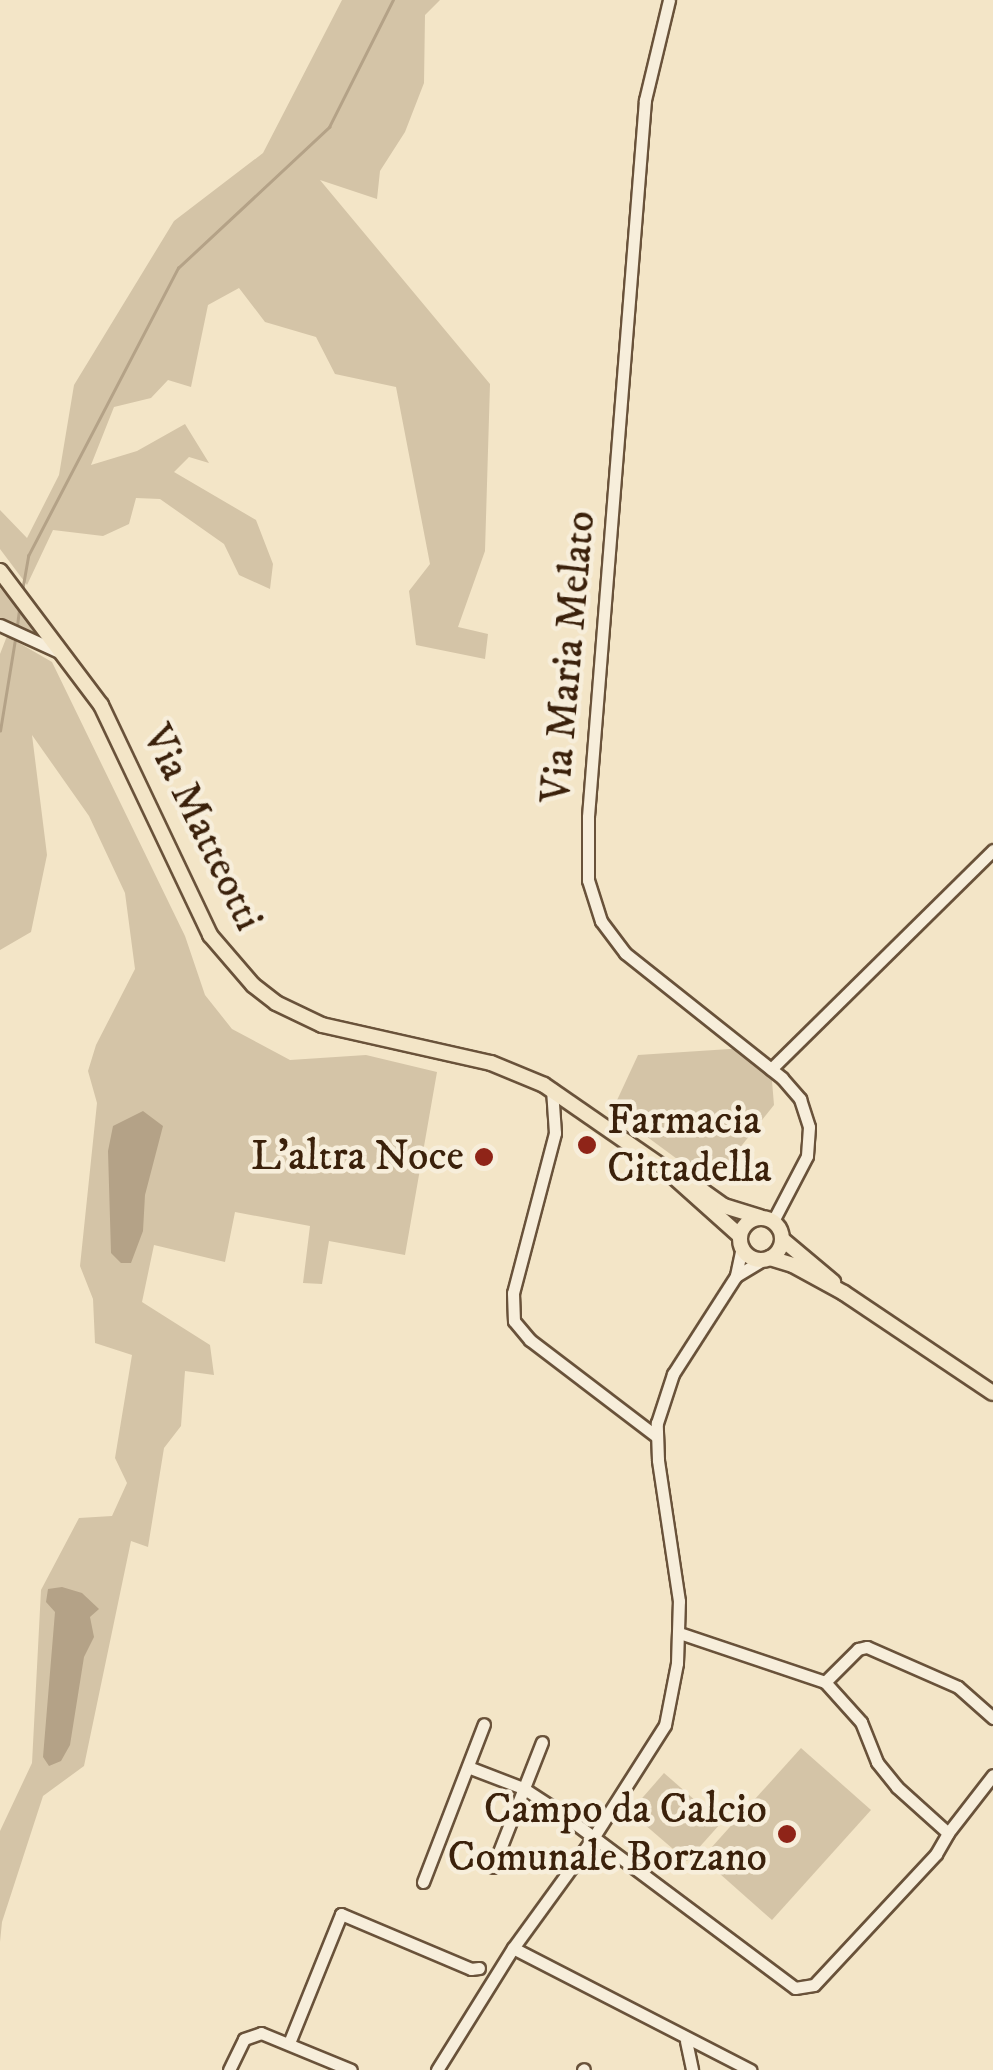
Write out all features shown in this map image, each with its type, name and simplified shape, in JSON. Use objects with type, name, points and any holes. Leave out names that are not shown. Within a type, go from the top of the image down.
[{"type":"main road","name":"Via Matteotti","points":[[0,571],[68,656],[115,731],[210,935],[253,984],[276,1002],[322,1025],[490,1063],[552,1090],[732,1210],[766,1219]]},
{"type":"main road","name":"Via Matteotti","points":[[664,1168],[741,1241]]},
{"type":"main road","points":[[844,1293],[782,1239],[766,1219],[747,1223],[741,1241],[750,1256],[793,1265],[844,1293],[993,1393]]},
{"type":"main road","points":[[766,1259],[780,1250],[782,1239]]},
{"type":"street","name":"Via Maria Melato","points":[[669,0],[645,100],[589,804],[588,880],[600,921],[625,953],[771,1069],[800,1099],[810,1136],[804,1166],[766,1219]]},
{"type":"street","points":[[10,629],[68,656]]},
{"type":"street","points":[[771,1069],[993,850]]},
{"type":"street","points":[[552,1090],[555,1133],[514,1293],[511,1326],[656,1436]]},
{"type":"street","points":[[437,2070],[513,1948],[593,1838],[665,1726],[679,1634],[679,1600],[656,1436],[672,1374],[736,1276],[741,1241]]},
{"type":"street","points":[[736,1276],[766,1259]]},
{"type":"street","points":[[679,1634],[825,1682],[860,1722],[877,1762],[897,1787],[948,1833]]},
{"type":"street","points":[[825,1682],[858,1649],[867,1647],[958,1687],[993,1718]]},
{"type":"street","points":[[423,1882],[484,1724]]},
{"type":"street","points":[[492,1867],[542,1742]]},
{"type":"street","points":[[468,1767],[523,1788],[795,1988],[807,1988],[820,1980],[936,1854],[993,1775]]},
{"type":"street","points":[[289,2043],[341,1914],[470,1970],[479,1968]]},
{"type":"street","points":[[513,1948],[686,2041],[727,2056],[750,2070]]},
{"type":"street","points":[[230,2070],[244,2039],[269,2034],[352,2070]]},
{"type":"street","points":[[686,2041],[692,2070]]},
{"type":"shaded area","points":[[342,0],[440,0],[425,15],[424,83],[405,132],[380,171],[377,199],[320,180],[490,384],[485,551],[458,627],[488,634],[485,659],[416,645],[409,591],[430,564],[396,387],[335,374],[316,337],[265,322],[239,288],[208,305],[191,387],[168,380],[151,398],[114,407],[91,465],[137,451],[185,424],[209,463],[189,457],[174,472],[256,520],[273,564],[270,589],[239,575],[224,544],[160,499],[136,498],[129,524],[103,536],[53,530],[27,585],[0,549],[0,510],[27,538],[59,475],[74,385],[174,221],[263,153]]},
{"type":"shaded area","points":[[0,588],[44,639],[0,618]]},
{"type":"shaded area","points":[[7,636],[52,662],[185,936],[205,995],[232,1029],[290,1060],[366,1055],[437,1072],[405,1255],[329,1241],[322,1284],[303,1283],[310,1226],[235,1212],[225,1262],[154,1245],[142,1302],[210,1345],[214,1375],[185,1371],[181,1426],[164,1448],[148,1547],[131,1541],[84,1766],[43,1796],[2,1922],[0,1942],[0,1831],[32,1763],[41,1590],[79,1518],[112,1516],[127,1483],[115,1458],[132,1355],[95,1343],[93,1299],[80,1266],[97,1103],[88,1071],[96,1045],[135,969],[125,893],[89,816],[32,735],[47,855],[31,932],[0,950],[0,654]]},
{"type":"shaded area","points":[[745,1048],[771,1069],[774,1105],[711,1184],[612,1111],[638,1055]]},
{"type":"shaded area","points":[[143,1111],[163,1126],[145,1195],[143,1231],[131,1263],[121,1263],[111,1253],[108,1151],[113,1126]]},
{"type":"shaded area","points":[[62,1587],[82,1593],[99,1609],[90,1617],[94,1637],[84,1657],[70,1745],[61,1761],[49,1766],[43,1757],[55,1612],[46,1602],[48,1589]]},
{"type":"shaded area","name":"Campo da Calcio Comunale Borzano","points":[[801,1748],[871,1810],[772,1920],[702,1858]]},
{"type":"shaded area","points":[[664,1773],[721,1823],[687,1861],[630,1812]]},
{"type":"waterway","points":[[22,591],[28,556],[178,268],[329,127],[393,0]]},
{"type":"waterway","points":[[17,626],[19,609]]},
{"type":"waterway","points":[[0,631],[12,638]]},
{"type":"waterway","points":[[0,731],[15,639]]},
{"type":"place","name":"Farmacia Cittadella","points":[[587,1145]]},
{"type":"place","name":"L'altra Noce","points":[[484,1157]]},
{"type":"place","name":"Campo da Calcio Comunale Borzano","points":[[787,1834]]}]
